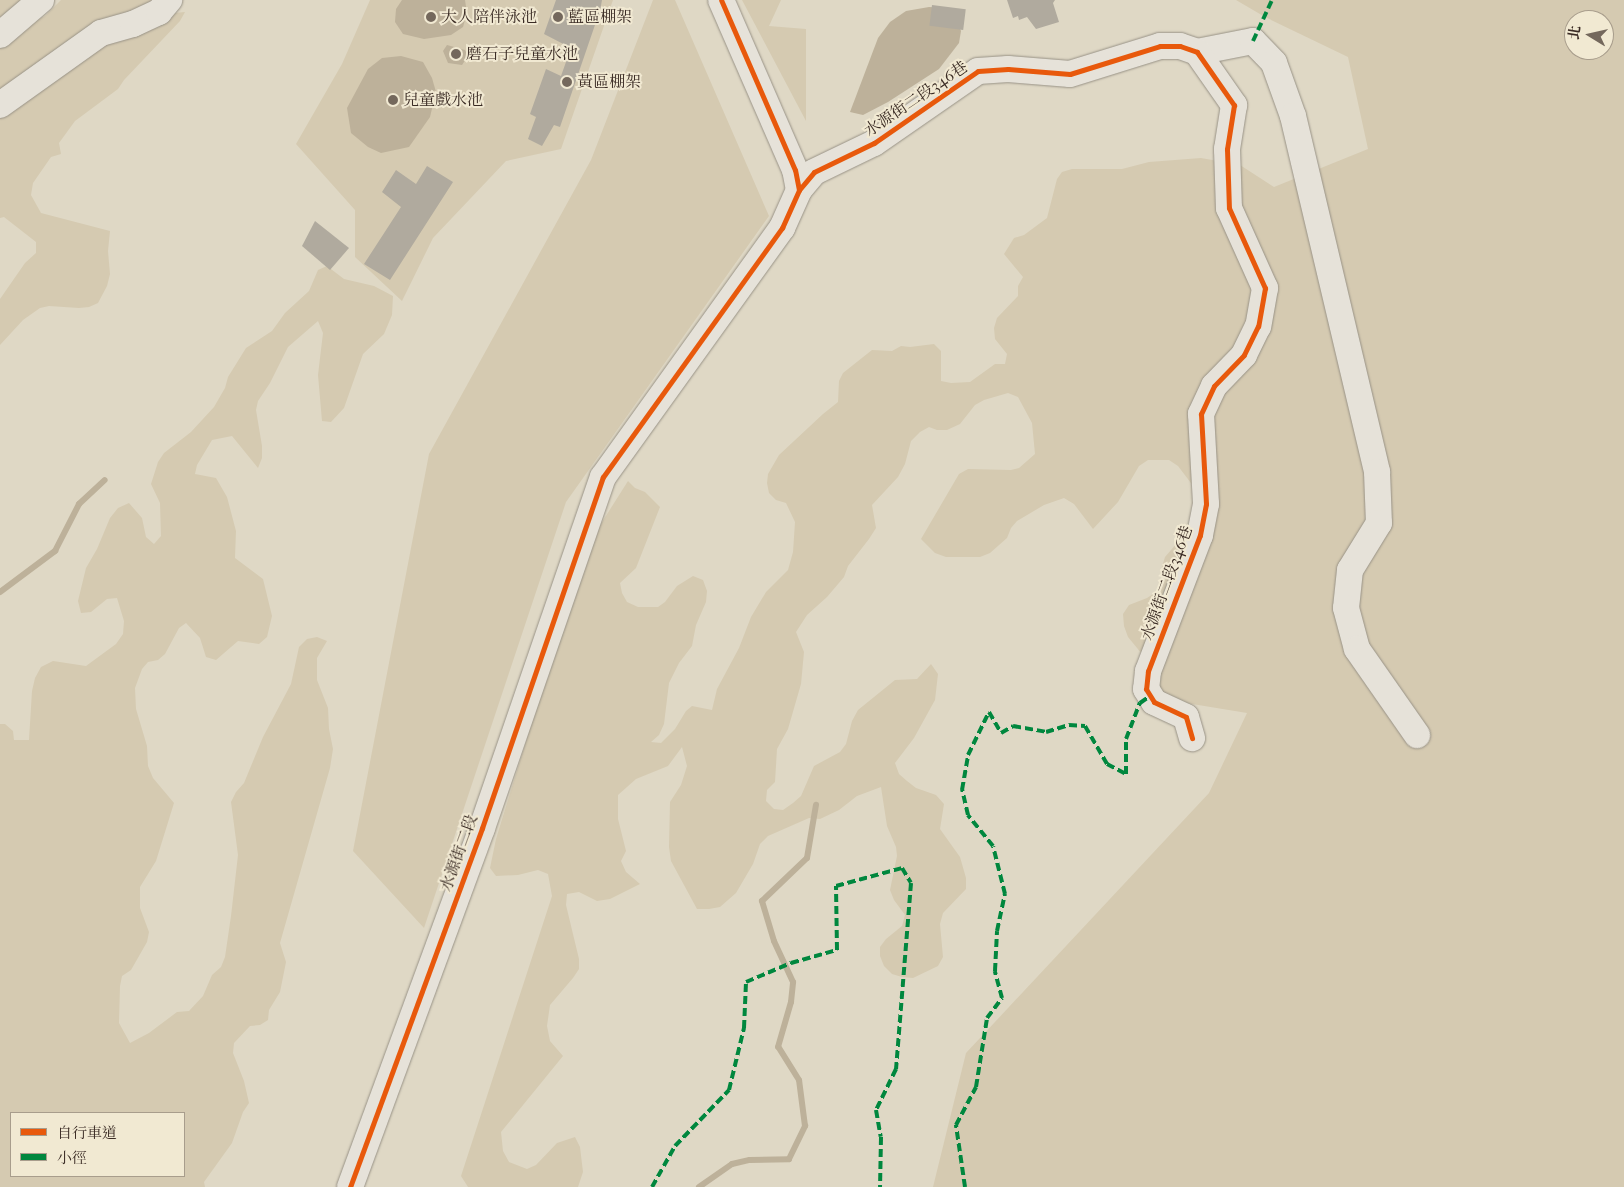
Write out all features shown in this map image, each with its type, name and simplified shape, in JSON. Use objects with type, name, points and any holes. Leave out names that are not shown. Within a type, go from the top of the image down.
[{"type":"street","points":[[0,35],[41,0]]},
{"type":"street","points":[[0,105],[101,33],[133,24],[159,12],[169,0]]},
{"type":"street","points":[[721,0],[795,170],[798,190]]},
{"type":"street","points":[[1197,52],[1223,45],[1253,41],[1274,63],[1293,116],[1377,472],[1379,523],[1350,570],[1346,608],[1358,649],[1417,735]]},
{"type":"street","name":"水源街二段346巷","points":[[798,190],[814,172],[874,143],[978,72],[1008,69],[1070,74],[1160,46],[1180,46],[1197,52],[1234,105],[1227,149],[1229,208],[1265,288],[1258,326],[1244,355],[1214,386],[1201,414],[1206,504],[1200,535],[1148,671],[1146,689],[1154,702],[1186,717],[1192,738]]},
{"type":"street","name":"水源街二段","points":[[350,1187],[482,828],[585,524],[603,477],[782,228],[798,190]]},
{"type":"shaded area","points":[[0,0],[31,0],[35,21],[45,16],[61,0],[154,0],[174,13],[185,12],[180,21],[124,80],[118,89],[75,121],[59,143],[61,154],[51,157],[33,183],[31,195],[41,213],[110,231],[108,251],[110,274],[107,286],[98,303],[89,307],[79,308],[49,306],[40,308],[23,320],[0,345],[0,299],[25,263],[36,253],[36,242],[4,217],[0,218]]},
{"type":"shaded area","points":[[370,0],[613,0],[561,149],[506,161],[433,238],[402,301],[355,257],[355,210],[296,144],[342,64]]},
{"type":"shaded area","name":"大人陪伴泳池","points":[[402,0],[465,0],[467,13],[463,27],[451,35],[424,39],[403,34],[395,22],[396,9]]},
{"type":"shaded area","points":[[653,0],[675,0],[769,216],[566,502],[424,928],[353,851],[429,454],[591,160]]},
{"type":"shaded area","points":[[742,0],[781,0],[769,26],[806,29],[806,121]]},
{"type":"shaded area","points":[[1236,0],[1624,0],[1624,1187],[933,1187],[966,1053],[1209,793],[1247,713],[1180,702],[1155,688],[1142,654],[1128,637],[1124,626],[1123,614],[1129,605],[1147,598],[1162,588],[1166,577],[1162,567],[1165,557],[1183,536],[1196,514],[1197,491],[1178,466],[1169,460],[1148,460],[1139,466],[1118,502],[1093,529],[1074,504],[1064,498],[1044,505],[1017,521],[1011,528],[1007,538],[990,553],[980,557],[946,557],[935,553],[921,539],[959,474],[968,469],[1011,470],[1019,468],[1035,454],[1032,423],[1018,397],[1008,393],[984,400],[975,405],[960,424],[947,430],[937,430],[929,427],[920,432],[911,441],[905,464],[898,477],[872,505],[876,528],[848,566],[844,577],[827,597],[807,615],[796,632],[804,652],[801,684],[788,729],[777,749],[775,782],[767,790],[766,801],[774,809],[783,810],[793,803],[801,796],[814,766],[840,752],[846,744],[852,721],[858,710],[895,680],[917,679],[931,664],[938,674],[935,700],[914,738],[895,763],[899,774],[907,781],[916,788],[936,795],[944,804],[940,829],[960,857],[966,878],[966,889],[943,913],[940,924],[943,957],[938,966],[913,978],[902,977],[892,974],[884,966],[880,956],[880,947],[886,939],[902,926],[905,915],[894,900],[890,890],[897,856],[896,847],[887,826],[881,787],[857,796],[839,810],[820,819],[809,818],[768,836],[760,844],[753,864],[736,893],[720,907],[697,909],[671,861],[669,847],[670,802],[681,785],[687,766],[682,747],[668,766],[636,779],[618,795],[618,819],[626,851],[621,861],[626,872],[640,884],[610,899],[597,901],[579,892],[567,894],[566,905],[579,959],[579,969],[550,1005],[547,1026],[550,1041],[563,1056],[501,1132],[503,1151],[509,1162],[527,1169],[536,1165],[557,1143],[575,1137],[580,1147],[583,1172],[578,1187],[468,1187],[461,1176],[552,896],[548,874],[538,870],[518,875],[496,876],[490,868],[496,839],[585,549],[628,481],[635,488],[645,492],[660,507],[636,568],[620,583],[622,593],[627,602],[638,607],[658,607],[665,602],[677,586],[693,576],[703,580],[707,591],[706,602],[696,625],[692,646],[679,663],[669,683],[664,724],[659,735],[651,742],[661,743],[675,729],[686,711],[692,706],[712,710],[717,689],[739,648],[751,617],[766,592],[788,570],[793,552],[795,522],[786,503],[776,500],[769,493],[768,474],[779,455],[838,402],[839,381],[843,373],[872,350],[892,351],[901,346],[910,347],[934,344],[941,351],[941,381],[951,383],[970,382],[995,364],[1005,364],[1007,354],[995,339],[994,328],[997,318],[1018,296],[1018,286],[1023,277],[1004,254],[1014,238],[1024,235],[1047,218],[1057,179],[1062,172],[1072,169],[1122,169],[1149,162],[1201,158],[1240,165],[1274,187],[1368,149],[1348,57],[1265,17]]},
{"type":"shaded area","points":[[929,7],[951,8],[961,31],[959,43],[939,69],[888,102],[863,115],[850,112],[878,38],[890,22],[906,11]]},
{"type":"shaded area","name":"磨石子兒童水池","points":[[447,45],[465,50],[468,56],[462,65],[448,63],[443,51]]},
{"type":"shaded area","name":"兒童戲水池","points":[[401,56],[423,62],[432,78],[436,92],[430,117],[409,147],[381,153],[368,147],[351,133],[347,108],[368,69],[382,58]]},
{"type":"shaded area","points":[[327,266],[344,279],[374,286],[393,296],[392,315],[384,334],[363,354],[344,408],[331,422],[322,421],[318,375],[323,333],[318,321],[288,347],[270,383],[258,401],[256,410],[262,458],[258,468],[232,436],[212,440],[197,465],[195,474],[216,478],[227,497],[236,531],[235,558],[263,579],[272,616],[267,637],[259,644],[238,641],[216,660],[206,657],[200,638],[186,623],[179,628],[165,654],[158,660],[148,662],[142,669],[135,688],[136,709],[147,746],[148,766],[153,778],[174,803],[156,861],[140,887],[140,908],[149,932],[147,942],[131,970],[122,976],[120,986],[119,1023],[130,1043],[149,1033],[177,1012],[189,1011],[203,996],[212,975],[221,967],[225,957],[238,855],[231,802],[236,792],[244,783],[263,737],[291,684],[299,647],[307,639],[317,637],[327,641],[317,658],[317,680],[328,708],[329,729],[333,749],[330,768],[280,943],[286,962],[280,992],[269,1010],[268,1020],[260,1025],[250,1026],[234,1043],[233,1053],[244,1081],[249,1103],[243,1112],[232,1143],[204,1182],[205,1187],[0,1187],[0,724],[5,724],[13,731],[14,740],[29,740],[32,691],[35,678],[41,667],[53,661],[86,666],[116,644],[123,634],[124,621],[117,598],[107,599],[91,612],[81,613],[78,601],[86,568],[97,549],[110,518],[118,508],[129,503],[142,518],[146,537],[154,544],[161,536],[160,503],[151,484],[158,462],[164,453],[191,432],[214,407],[225,388],[228,377],[246,348],[272,331],[285,313],[309,291],[318,270]]},
{"type":"building","points":[[556,0],[602,0],[598,22],[596,22],[560,127],[554,125],[542,146],[528,139],[536,117],[530,114],[546,69],[561,76],[571,48],[544,34]]},
{"type":"building","points":[[1007,0],[1055,0],[1053,3],[1059,22],[1036,29],[1027,17],[1019,20],[1018,16],[1013,18]]},
{"type":"building","points":[[932,5],[966,9],[963,30],[929,26]]},
{"type":"building","points":[[427,166],[453,182],[390,280],[364,264],[401,207],[382,192],[396,170],[416,184]]},
{"type":"building","points":[[315,221],[349,248],[330,270],[302,246]]},
{"type":"waterway","points":[[0,592],[55,551],[79,504],[105,480]]},
{"type":"waterway","points":[[699,1187],[732,1164],[750,1160],[789,1159],[805,1126],[799,1080],[778,1047],[791,1002],[793,982],[774,941],[762,901],[807,858],[816,805]]},
{"type":"marked path","points":[[1253,41],[1272,0]]},
{"type":"marked path","points":[[965,1187],[956,1125],[976,1087],[987,1018],[1002,998],[995,971],[997,931],[1005,894],[993,846],[968,815],[962,790],[968,755],[989,712],[1001,733],[1013,726],[1046,732],[1069,725],[1085,726],[1107,764],[1126,774],[1126,739],[1140,703],[1150,696]]},
{"type":"marked path","points":[[652,1187],[675,1146],[729,1090],[744,1028],[746,982],[791,963],[837,950],[836,886],[902,868],[911,883],[896,1069],[876,1110],[881,1137],[880,1187]]},
{"type":"cycle path","points":[[350,1187],[482,828],[603,477],[782,228],[799,190],[795,170],[721,0]]},
{"type":"cycle path","points":[[799,190],[814,172],[874,143],[978,71],[1008,69],[1070,74],[1160,46],[1180,46],[1197,52],[1234,105],[1227,149],[1229,208],[1265,288],[1258,326],[1244,355],[1214,386],[1201,414],[1206,504],[1200,535],[1148,671],[1146,689],[1154,702],[1186,717],[1192,738]]},
{"type":"place","name":"大人陪伴泳池","points":[[431,17]]},
{"type":"place","name":"藍區棚架","points":[[558,17]]},
{"type":"place","name":"磨石子兒童水池","points":[[456,54]]},
{"type":"place","name":"黃區棚架","points":[[567,82]]},
{"type":"place","name":"兒童戲水池","points":[[393,100]]}]
